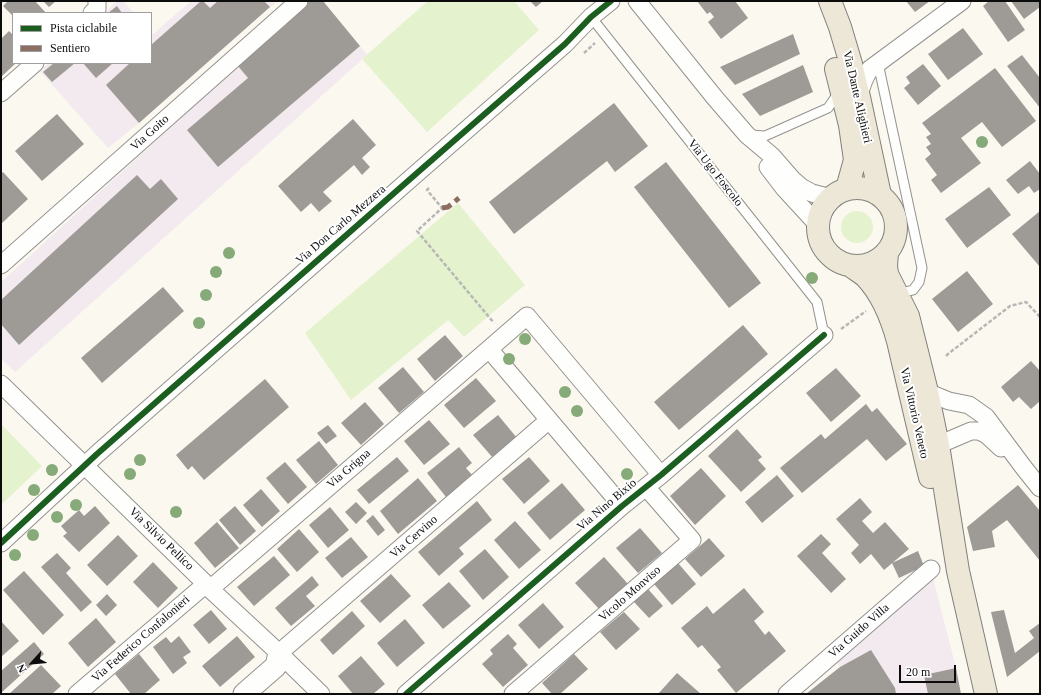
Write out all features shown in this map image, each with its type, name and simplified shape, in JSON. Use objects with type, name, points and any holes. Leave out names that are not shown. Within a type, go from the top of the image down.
[{"type":"main road","name":"Via Dante Alighieri","points":[[823,1],[829,36],[850,93],[880,194]]},
{"type":"main road","name":"Via Dante Alighieri","points":[[830,1],[840,27],[850,93],[850,125],[855,160],[839,193]]},
{"type":"main road","points":[[858,188],[870,190],[880,194],[889,204],[895,216],[897,229],[894,242],[887,253],[877,262],[864,266],[851,266],[840,263],[830,256],[823,247],[819,236],[818,225],[820,214],[824,205],[839,193],[858,188]]},
{"type":"main road","name":"Via Vittorio Veneto","points":[[887,253],[886,266],[888,274],[905,308],[910,323],[927,392],[938,445],[958,570],[986,694]]},
{"type":"main road","name":"Via Vittorio Veneto","points":[[851,266],[860,272],[871,283],[893,324],[927,465],[958,570]]},
{"type":"street","points":[[93,12],[97,9],[97,1]]},
{"type":"street","name":"Via Goito","points":[[1,265],[299,1]]},
{"type":"street","name":"Via Don Carlo Mezzera","points":[[1,544],[84,466],[565,44],[591,18],[611,1]]},
{"type":"street","points":[[636,1],[747,135],[784,188],[818,225]]},
{"type":"street","points":[[850,93],[862,84],[870,69],[880,71],[962,1]]},
{"type":"street","points":[[1,93],[34,64]]},
{"type":"street","points":[[747,135],[772,156],[801,187],[812,193],[839,193]]},
{"type":"street","points":[[489,349],[527,316],[661,474]]},
{"type":"street","name":"Via Nino Bixio","points":[[406,694],[622,506],[824,335]]},
{"type":"street","name":"Via Nino Bixio","points":[[489,349],[622,506]]},
{"type":"street","name":"Via Grigna","points":[[208,586],[489,349]]},
{"type":"street","name":"Via Silvio Pellico","points":[[1,384],[321,694]]},
{"type":"street","points":[[927,392],[949,401],[969,405],[986,417],[1040,488]]},
{"type":"street","name":"Via Cervino","points":[[279,653],[550,420]]},
{"type":"street","points":[[938,445],[970,431],[979,431],[987,435],[1024,468]]},
{"type":"street","name":"Vicolo Monviso","points":[[513,694],[692,540],[646,487]]},
{"type":"street","name":"Via Guido Villa","points":[[787,694],[931,569]]},
{"type":"street","name":"Via Federico Confalonieri","points":[[77,694],[208,586]]},
{"type":"street","points":[[244,694],[276,666],[279,653]]},
{"type":"lane","name":"Via Ugo Foscolo","points":[[591,18],[817,302],[824,335]]},
{"type":"lane","points":[[880,71],[922,268],[919,282],[913,290],[905,292],[895,290]]},
{"type":"lane","points":[[747,135],[765,136],[828,108],[850,93]]},
{"type":"path","points":[[417,173],[430,186],[427,190],[442,208],[416,231],[505,335]]},
{"type":"path","points":[[946,356],[1010,306],[1026,302],[1040,317]]},
{"type":"path","points":[[824,335],[840,331],[866,310]]},
{"type":"shaded area","points":[[117,1],[123,1],[133,12],[105,12]]},
{"type":"shaded area","points":[[191,1],[279,1],[270,7],[139,123],[108,148],[40,71],[48,64],[152,64],[152,33],[153,34]]},
{"type":"shaded area","points":[[360,46],[367,55],[15,372],[1,358],[1,282],[238,66]]},
{"type":"shaded area","points":[[933,578],[956,668],[961,694],[806,694],[840,667],[836,661]]},
{"type":"green space","points":[[428,1],[514,1],[539,30],[427,132],[362,59]]},
{"type":"green space","points":[[458,203],[525,285],[464,337],[448,320],[351,400],[305,333]]},
{"type":"green space","points":[[854,211],[860,211],[869,215],[873,227],[869,239],[860,243],[854,243],[845,239],[841,230],[841,224],[845,215]]},
{"type":"green space","points":[[1,424],[42,466],[1,505]]},
{"type":"building","points":[[8,1],[35,1],[45,12],[12,12],[12,15],[3,6]]},
{"type":"building","points":[[43,1],[56,1],[49,7]]},
{"type":"building","points":[[201,1],[203,1],[210,8],[218,1],[264,1],[270,7],[139,123],[106,85],[129,64],[152,64],[152,44]]},
{"type":"building","points":[[305,1],[323,1],[360,46],[218,167],[187,130],[248,78],[238,66],[287,24],[283,20]]},
{"type":"building","points":[[530,1],[543,1],[536,7]]},
{"type":"building","points":[[697,1],[735,1],[748,18],[721,39],[708,22],[714,17],[710,12],[707,14]]},
{"type":"building","points":[[906,1],[930,1],[915,12]]},
{"type":"building","points":[[989,1],[1005,1],[1025,30],[1008,42],[983,6]]},
{"type":"building","points":[[1011,1],[1040,1],[1040,7],[1024,19]]},
{"type":"building","points":[[117,6],[121,12],[109,12]]},
{"type":"building","points":[[963,28],[983,54],[948,80],[928,54]]},
{"type":"building","points":[[9,31],[12,34],[12,64],[15,64],[1,77],[1,39]]},
{"type":"building","points":[[793,34],[800,54],[735,85],[720,67]]},
{"type":"building","points":[[1022,55],[1040,78],[1040,108],[1007,66]]},
{"type":"building","points":[[53,64],[74,64],[52,82],[43,72]]},
{"type":"building","points":[[84,64],[112,64],[96,78]]},
{"type":"building","points":[[923,64],[941,86],[918,105],[904,88],[910,83],[906,77]]},
{"type":"building","points":[[803,65],[813,92],[760,116],[742,94]]},
{"type":"building","points":[[995,68],[1036,121],[1002,147],[982,122],[961,138],[981,163],[941,193],[931,180],[937,175],[925,159],[931,154],[926,147],[931,144],[926,137],[931,134],[922,123]]},
{"type":"building","points":[[614,103],[648,146],[615,172],[607,161],[514,234],[489,202]]},
{"type":"building","points":[[57,114],[84,144],[42,181],[15,151]]},
{"type":"building","points":[[353,119],[376,145],[362,158],[370,167],[362,175],[354,165],[323,192],[332,201],[319,212],[311,203],[301,212],[278,186]]},
{"type":"building","points":[[1030,161],[1040,174],[1040,189],[1034,193],[1029,186],[1018,194],[1006,180]]},
{"type":"building","points":[[666,162],[761,283],[729,308],[634,187]]},
{"type":"building","points":[[3,172],[28,199],[1,224],[1,174]]},
{"type":"building","points":[[137,175],[150,189],[161,179],[178,199],[19,345],[1,324],[1,300]]},
{"type":"building","points":[[989,187],[1011,215],[967,248],[945,219]]},
{"type":"building","points":[[1040,211],[1040,267],[1012,234]]},
{"type":"building","points":[[967,271],[993,304],[958,332],[932,299]]},
{"type":"building","points":[[163,287],[184,311],[102,383],[81,358]]},
{"type":"building","points":[[743,325],[768,354],[679,430],[654,402]]},
{"type":"building","points":[[445,335],[463,356],[435,381],[417,359]]},
{"type":"building","points":[[1031,361],[1040,371],[1040,401],[1031,409],[1019,397],[1013,402],[1001,387]]},
{"type":"building","points":[[403,367],[424,392],[399,413],[378,388]]},
{"type":"building","points":[[836,368],[861,396],[831,422],[806,393]]},
{"type":"building","points":[[476,378],[496,401],[464,428],[444,405]]},
{"type":"building","points":[[265,379],[289,407],[204,480],[192,466],[188,470],[176,455]]},
{"type":"building","points":[[365,402],[384,424],[361,445],[341,423]]},
{"type":"building","points":[[866,404],[872,412],[877,408],[907,444],[886,461],[867,439],[802,493],[780,468],[821,434],[825,439]]},
{"type":"building","points":[[498,415],[517,438],[493,458],[473,435]]},
{"type":"building","points":[[429,420],[450,444],[424,465],[404,441]]},
{"type":"building","points":[[328,425],[337,436],[326,444],[317,433]]},
{"type":"building","points":[[737,429],[762,457],[758,460],[766,469],[741,492],[708,456]]},
{"type":"building","points":[[319,441],[338,465],[316,484],[296,460]]},
{"type":"building","points":[[459,447],[472,463],[466,468],[473,476],[446,497],[427,473]]},
{"type":"building","points":[[397,457],[409,471],[369,504],[357,490]]},
{"type":"building","points":[[529,457],[550,481],[524,504],[502,479]]},
{"type":"building","points":[[285,462],[307,487],[288,504],[266,478]]},
{"type":"building","points":[[701,468],[726,496],[695,525],[670,496]]},
{"type":"building","points":[[777,475],[794,496],[762,523],[745,502]]},
{"type":"building","points":[[418,478],[437,501],[398,534],[380,511]]},
{"type":"building","points":[[562,483],[585,510],[550,540],[527,513]]},
{"type":"building","points":[[1018,485],[1040,511],[1040,561],[1007,520],[992,531],[995,547],[973,551],[967,527]]},
{"type":"building","points":[[261,489],[280,511],[262,527],[243,505]]},
{"type":"building","points":[[860,498],[872,512],[862,521],[873,533],[885,522],[909,549],[884,570],[871,554],[860,564],[851,553],[859,545],[836,519]]},
{"type":"building","points":[[477,501],[492,520],[459,548],[464,554],[439,576],[418,552]]},
{"type":"building","points":[[356,502],[367,513],[356,524],[345,512]]},
{"type":"building","points":[[95,506],[110,523],[79,552],[63,536],[67,533],[61,526],[79,510],[84,516]]},
{"type":"building","points":[[235,506],[256,531],[240,545],[219,520]]},
{"type":"building","points":[[330,507],[349,530],[328,548],[309,525]]},
{"type":"building","points":[[373,515],[385,530],[378,536],[366,521]]},
{"type":"building","points":[[515,521],[541,550],[519,569],[494,540]]},
{"type":"building","points":[[217,522],[239,548],[215,568],[194,543]]},
{"type":"building","points":[[640,528],[662,553],[638,573],[616,548]]},
{"type":"building","points":[[299,529],[319,552],[297,572],[277,549]]},
{"type":"building","points":[[821,534],[831,544],[822,553],[846,579],[831,593],[797,556]]},
{"type":"building","points":[[118,535],[138,556],[107,586],[87,565]]},
{"type":"building","points":[[351,537],[368,557],[342,578],[325,558]]},
{"type":"building","points":[[709,538],[725,556],[701,577],[685,559]]},
{"type":"building","points":[[485,549],[509,577],[483,600],[459,571]]},
{"type":"building","points":[[918,551],[924,566],[899,578],[892,563]]},
{"type":"building","points":[[57,553],[71,568],[66,573],[92,602],[81,612],[41,567]]},
{"type":"building","points":[[274,556],[290,575],[254,606],[237,587]]},
{"type":"building","points":[[604,557],[628,584],[600,610],[575,583]]},
{"type":"building","points":[[153,562],[178,588],[158,608],[133,582]]},
{"type":"building","points":[[678,563],[696,584],[672,605],[654,584]]},
{"type":"building","points":[[24,571],[64,615],[43,635],[3,590]]},
{"type":"building","points":[[391,574],[411,596],[380,623],[360,601]]},
{"type":"building","points":[[312,576],[319,585],[306,596],[315,606],[291,626],[275,608]]},
{"type":"building","points":[[449,582],[471,606],[443,629],[422,605]]},
{"type":"building","points":[[744,588],[764,612],[754,621],[765,635],[769,631],[786,651],[736,693],[717,670],[721,667],[702,645],[698,648],[681,628],[707,606],[713,614]]},
{"type":"building","points":[[648,589],[663,606],[649,618],[634,602]]},
{"type":"building","points":[[107,594],[117,605],[106,616],[96,605]]},
{"type":"building","points":[[543,603],[564,627],[539,649],[518,625]]},
{"type":"building","points":[[211,610],[227,629],[209,644],[193,625]]},
{"type":"building","points":[[1004,610],[1015,653],[1034,638],[1029,631],[1040,623],[1040,651],[1007,677],[991,612]]},
{"type":"building","points":[[352,611],[365,626],[333,655],[320,640]]},
{"type":"building","points":[[624,612],[640,629],[616,650],[600,632]]},
{"type":"building","points":[[96,618],[116,642],[88,667],[68,643]]},
{"type":"building","points":[[405,619],[425,643],[397,667],[377,643]]},
{"type":"building","points":[[1,621],[19,641],[1,657]]},
{"type":"building","points":[[508,634],[517,644],[513,648],[528,665],[503,687],[482,664],[493,654],[490,650]]},
{"type":"building","points":[[179,636],[191,652],[183,657],[187,663],[173,674],[153,647],[166,637],[171,643]]},
{"type":"building","points":[[237,636],[255,657],[220,687],[202,666]]},
{"type":"building","points":[[34,642],[44,654],[1,693],[1,671]]},
{"type":"building","points":[[871,650],[895,688],[896,694],[806,694],[840,667]]},
{"type":"building","points":[[139,654],[160,680],[144,694],[131,694],[115,674]]},
{"type":"building","points":[[574,654],[588,669],[560,694],[552,694],[542,683]]},
{"type":"building","points":[[361,656],[385,684],[373,694],[353,694],[338,676]]},
{"type":"building","points":[[41,665],[61,686],[52,694],[9,694]]},
{"type":"building","points":[[956,668],[961,694],[928,694],[924,675]]},
{"type":"building","points":[[677,673],[701,694],[658,694]]},
{"type":"marked path","points":[[442,208],[448,207],[459,198]]},
{"type":"cycle path","points":[[1,543],[97,454],[565,44],[591,17],[611,1]]},
{"type":"cycle path","points":[[406,694],[622,506],[661,475],[824,335]]}]
